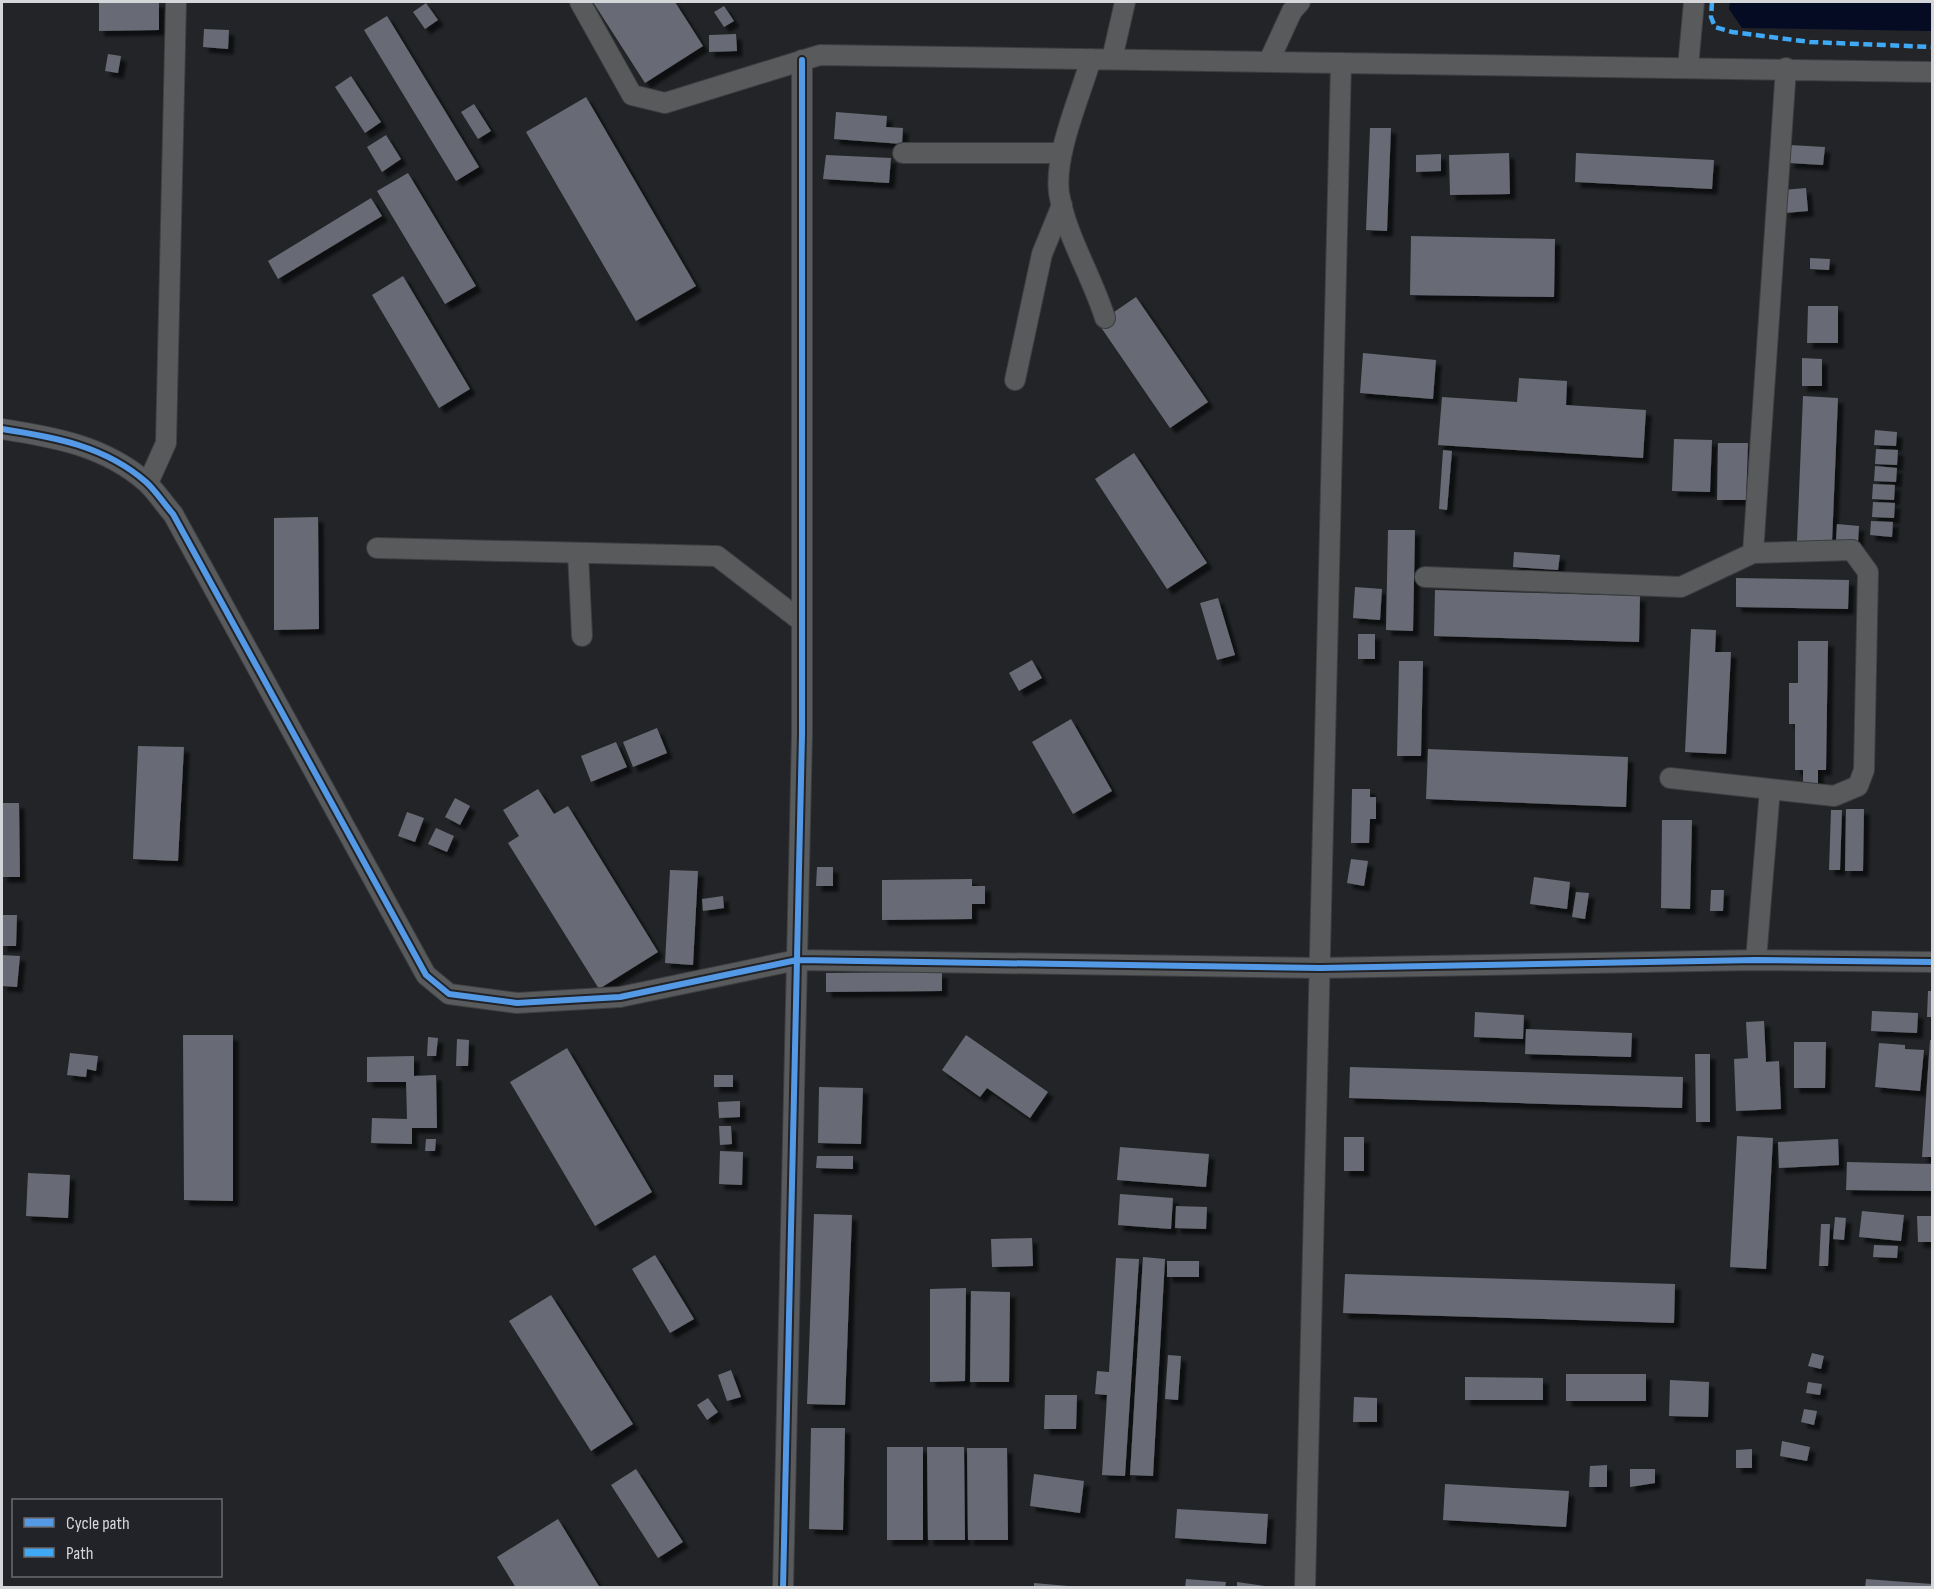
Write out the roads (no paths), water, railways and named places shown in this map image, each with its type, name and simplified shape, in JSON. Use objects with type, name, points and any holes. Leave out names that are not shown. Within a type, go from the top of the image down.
[{"type":"street","points":[[148,483],[166,443],[176,2]]},
{"type":"street","points":[[580,2],[632,95],[665,103],[820,55],[1932,72]]},
{"type":"street","points":[[1112,59],[1125,2]]},
{"type":"street","points":[[1269,62],[1292,11],[1300,2]]},
{"type":"street","points":[[1688,67],[1694,2]]},
{"type":"street","points":[[1091,59],[1062,153],[1059,190],[1062,206],[1105,318]]},
{"type":"street","points":[[783,1587],[802,734],[800,620],[802,60]]},
{"type":"street","points":[[1305,1587],[1341,63]]},
{"type":"street","points":[[1753,553],[1786,68]]},
{"type":"street","points":[[903,153],[1062,153]]},
{"type":"street","points":[[1015,380],[1042,254],[1062,206]]},
{"type":"street","points":[[2,429],[65,440],[114,458],[148,483],[173,514],[426,975],[449,994],[517,1003],[620,997],[797,960],[1320,968],[1756,960],[1932,962]]},
{"type":"street","points":[[377,548],[717,556],[800,620]]},
{"type":"street","points":[[1425,578],[1681,587],[1753,553],[1852,550],[1868,572],[1864,770],[1858,786],[1834,796],[1670,778]]},
{"type":"street","points":[[578,553],[582,636]]},
{"type":"street","points":[[1756,960],[1770,789]]},
{"type":"water","points":[[1730,2],[1932,2],[1932,31],[1742,28],[1729,9]]}]
